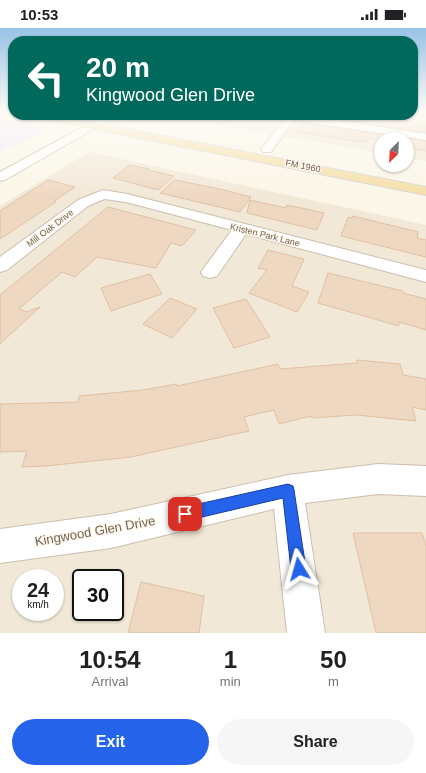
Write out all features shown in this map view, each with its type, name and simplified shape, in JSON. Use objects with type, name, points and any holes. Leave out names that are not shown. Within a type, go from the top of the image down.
[{"type":"main road","name":"FM 1960","points":[[191,141],[426,191]]},
{"type":"main road","name":"FM 1960","points":[[229,141],[374,168]]},
{"type":"street","points":[[0,177],[53,141]]},
{"type":"street","points":[[267,149],[273,141]]},
{"type":"street","name":"Kristen Park Lane","points":[[103,194],[127,198],[426,276]]},
{"type":"street","name":"Mill Oak Drive","points":[[0,266],[83,203],[103,194]]},
{"type":"street","points":[[210,272],[241,228]]},
{"type":"street","name":"Kingwood Glen Drive","points":[[0,546],[111,531],[288,490],[378,479],[426,480]]},
{"type":"street","points":[[288,490],[306,633]]},
{"type":"shaded area","points":[[0,141],[22,141],[0,152]]},
{"type":"shaded area","points":[[312,141],[374,141],[374,152]]},
{"type":"shaded area","points":[[414,141],[426,141],[426,161],[414,159]]},
{"type":"shaded area","points":[[89,152],[426,225],[426,633],[0,633],[0,206]]},
{"type":"building","points":[[414,141],[426,141],[426,151],[414,149]]},
{"type":"building","points":[[130,165],[174,176],[158,190],[113,178]]},
{"type":"building","points":[[48,180],[75,187],[54,201],[56,202],[0,239],[0,211]]},
{"type":"building","points":[[175,180],[251,197],[240,212],[160,193]]},
{"type":"building","points":[[250,200],[286,208],[287,205],[324,213],[317,230],[247,213]]},
{"type":"building","points":[[108,207],[196,230],[182,246],[171,243],[156,268],[97,257],[75,277],[62,272],[19,309],[26,312],[40,307],[0,344],[0,295]]},
{"type":"building","points":[[353,216],[418,232],[417,238],[426,240],[426,257],[341,236],[348,217],[352,218]]},
{"type":"building","points":[[268,250],[304,259],[292,286],[309,292],[297,312],[249,293],[267,270],[258,268]]},
{"type":"building","points":[[328,273],[403,291],[403,293],[426,299],[426,330],[399,322],[399,326],[318,303]]},
{"type":"building","points":[[150,274],[162,294],[111,311],[101,288]]},
{"type":"building","points":[[170,298],[197,309],[172,338],[143,324]]},
{"type":"building","points":[[246,299],[270,337],[234,348],[213,308]]},
{"type":"building","points":[[357,360],[400,364],[403,375],[426,379],[426,410],[412,407],[416,421],[356,415],[312,418],[311,416],[279,424],[274,410],[244,417],[249,431],[131,457],[46,466],[22,467],[27,451],[0,452],[0,404],[78,402],[79,396],[143,390],[176,384],[177,386],[278,364],[280,369],[357,363]]},
{"type":"building","points":[[353,533],[422,533],[426,546],[426,633],[376,633]]},
{"type":"building","points":[[141,582],[204,596],[199,633],[128,633]]},
{"type":"route","points":[[185,514],[288,490],[299,569]]}]
